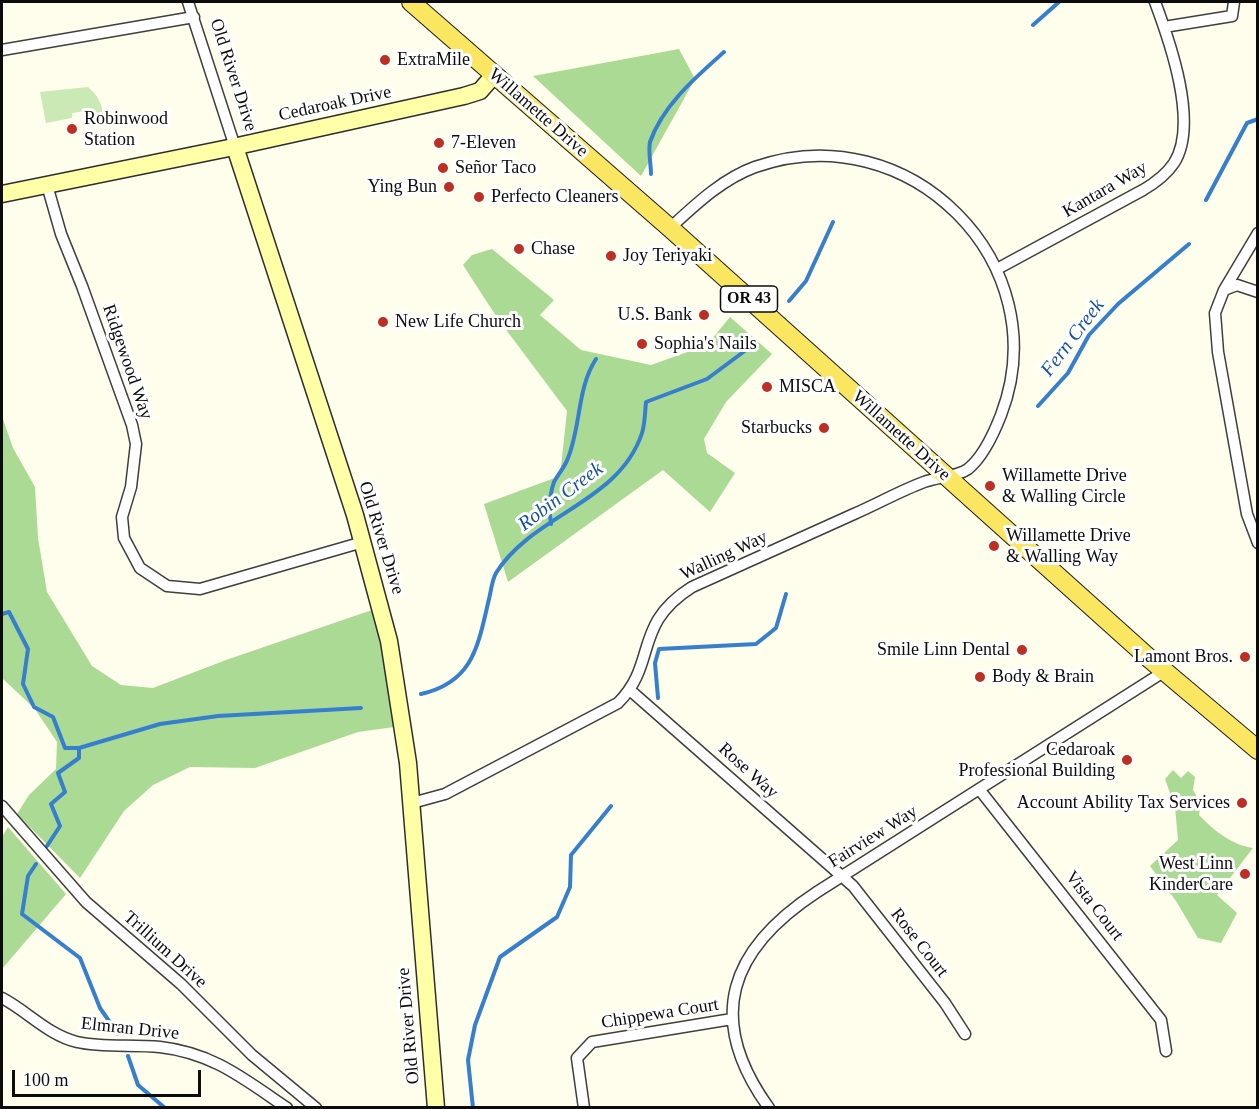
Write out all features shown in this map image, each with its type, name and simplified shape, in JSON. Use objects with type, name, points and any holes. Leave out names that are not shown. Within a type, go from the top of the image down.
[{"type":"main road","name":"Willamette Drive","points":[[411,2],[670,228],[945,476],[1257,750]]},
{"type":"street","name":"Old River Drive","points":[[188,2],[363,542],[389,640],[412,803],[435,1107]]},
{"type":"street","name":"Kantara Way","points":[[997,269],[1143,190],[1160,179],[1175,162],[1184,134],[1182,101],[1164,27],[1155,2]]},
{"type":"street","points":[[1164,27],[1232,16],[1234,2]]},
{"type":"street","points":[[2,50],[194,17]]},
{"type":"street","name":"Cedaroak Drive","points":[[2,194],[235,147],[464,96],[480,91],[494,75]]},
{"type":"street","points":[[670,228],[702,199],[755,167],[804,156],[852,158],[897,171],[933,192],[966,223],[997,269]]},
{"type":"street","name":"Ridgewood Way","points":[[47,185],[60,234],[82,286],[132,425],[136,444],[134,468],[123,508],[122,527],[128,549],[140,567],[167,586],[184,590],[200,589],[363,542]]},
{"type":"street","points":[[1257,233],[1224,290],[1215,313],[1218,352],[1247,514],[1257,543]]},
{"type":"street","name":"Walling Way","points":[[631,691],[651,630],[664,608],[675,597],[692,587],[923,483],[967,470],[981,453],[999,421],[1011,382],[1011,326],[997,269]]},
{"type":"street","points":[[1224,290],[1237,285],[1257,292]]},
{"type":"street","name":"Fairview Way","points":[[769,1107],[748,1076],[735,1042],[732,1019],[739,975],[754,949],[789,911],[1165,671]]},
{"type":"street","points":[[412,803],[445,794],[600,715],[631,691]]},
{"type":"street","name":"Rose Way","points":[[631,691],[842,877]]},
{"type":"street","name":"Vista Court","points":[[979,789],[1161,1020],[1166,1051]]},
{"type":"street","name":"Trillium Drive","points":[[2,806],[86,902],[181,984],[252,1055],[316,1107]]},
{"type":"street","name":"Rose Court","points":[[842,877],[857,890],[945,1003],[965,1034]]},
{"type":"street","name":"Elmran Drive","points":[[2,998],[51,1031],[77,1042],[162,1047],[218,1062],[287,1107]]},
{"type":"street","name":"Chippewa Court","points":[[584,1107],[577,1058],[592,1042],[732,1019]]},
{"type":"green space","points":[[679,49],[695,79],[641,176],[533,76]]},
{"type":"green space","points":[[88,87],[101,105],[104,118],[101,123],[90,125],[87,111],[72,113],[72,118],[46,123],[40,92]]},
{"type":"green space","points":[[492,249],[554,300],[540,315],[581,350],[651,365],[707,345],[730,317],[772,354],[726,402],[704,439],[707,453],[735,473],[710,512],[663,470],[508,582],[484,504],[560,476],[567,411],[498,319],[463,265],[472,255]]},
{"type":"green space","points":[[2,416],[13,448],[35,487],[38,538],[47,592],[92,666],[121,685],[153,688],[226,660],[372,610],[387,673],[394,727],[358,732],[255,768],[190,767],[153,785],[124,811],[80,878],[17,814],[29,795],[56,769],[57,742],[35,709],[2,678]]},
{"type":"green space","points":[[1173,770],[1181,778],[1188,771],[1195,777],[1193,790],[1201,804],[1199,815],[1204,821],[1230,840],[1253,848],[1217,895],[1237,913],[1221,943],[1198,938],[1176,901],[1150,866],[1178,840],[1175,807],[1165,779]]},
{"type":"green space","points":[[8,827],[66,894],[2,969],[2,837]]},
{"type":"waterway","name":"Robin Creek","points":[[1033,25],[1059,2]]},
{"type":"waterway","points":[[651,174],[650,142],[663,116],[681,92],[724,52]]},
{"type":"waterway","name":"Fern Creek","points":[[1206,200],[1247,123],[1258,119]]},
{"type":"waterway","name":"Robin Creek","points":[[789,301],[806,281],[833,222]]},
{"type":"waterway","name":"Fern Creek","points":[[1038,406],[1068,373],[1089,335],[1118,304],[1189,244]]},
{"type":"waterway","name":"Robin Creek","points":[[421,694],[452,681],[471,659],[477,646],[496,573],[512,553],[531,536],[595,493],[615,476],[631,457],[642,433],[646,402],[707,379],[746,350]]},
{"type":"waterway","points":[[551,524],[552,487],[568,458],[585,382],[596,359]]},
{"type":"waterway","name":"Fern Creek","points":[[658,698],[655,663],[659,649],[756,644],[776,628],[786,594]]},
{"type":"waterway","points":[[2,614],[9,612],[28,649],[23,684],[34,707],[53,717],[65,748],[79,748],[79,758],[58,773],[65,792],[51,804],[60,826],[47,846]]},
{"type":"waterway","name":"Robin Creek","points":[[79,748],[160,724],[218,716],[361,708]]},
{"type":"waterway","name":"Fern Creek","points":[[473,1108],[468,1060],[475,1025],[500,957],[557,917],[570,887],[571,855],[611,806]]},
{"type":"waterway","points":[[36,864],[28,876],[22,914],[80,958],[100,1008],[118,1034]]},
{"type":"waterway","points":[[128,1056],[138,1085],[165,1108]]},
{"type":"place","name":"ExtraMile","points":[[385,60]]},
{"type":"place","name":"Robinwood Station","points":[[72,129]]},
{"type":"place","name":"7-Eleven","points":[[439,143]]},
{"type":"place","name":"Señor Taco","points":[[443,168]]},
{"type":"place","name":"Ying Bun","points":[[449,187]]},
{"type":"place","name":"Perfecto Cleaners","points":[[479,197]]},
{"type":"place","name":"Chase","points":[[519,249]]},
{"type":"place","name":"Joy Teriyaki","points":[[611,256]]},
{"type":"place","name":"U.S. Bank","points":[[704,315]]},
{"type":"place","name":"New Life Church","points":[[383,322]]},
{"type":"place","name":"Sophia's Nails","points":[[642,344]]},
{"type":"place","name":"MISCA","points":[[767,387]]},
{"type":"place","name":"Starbucks","points":[[824,428]]},
{"type":"place","name":"Willamette Drive & Walling Circle","points":[[990,486]]},
{"type":"place","name":"Willamette Drive & Walling Way","points":[[994,546]]},
{"type":"place","name":"Smile Linn Dental","points":[[1022,650]]},
{"type":"place","name":"Lamont Bros.","points":[[1245,657]]},
{"type":"place","name":"Body & Brain","points":[[980,677]]},
{"type":"place","name":"Cedaroak Professional Building","points":[[1127,760]]},
{"type":"place","name":"Account Ability Tax Services","points":[[1242,803]]},
{"type":"place","name":"West Linn KinderCare","points":[[1245,874]]}]
